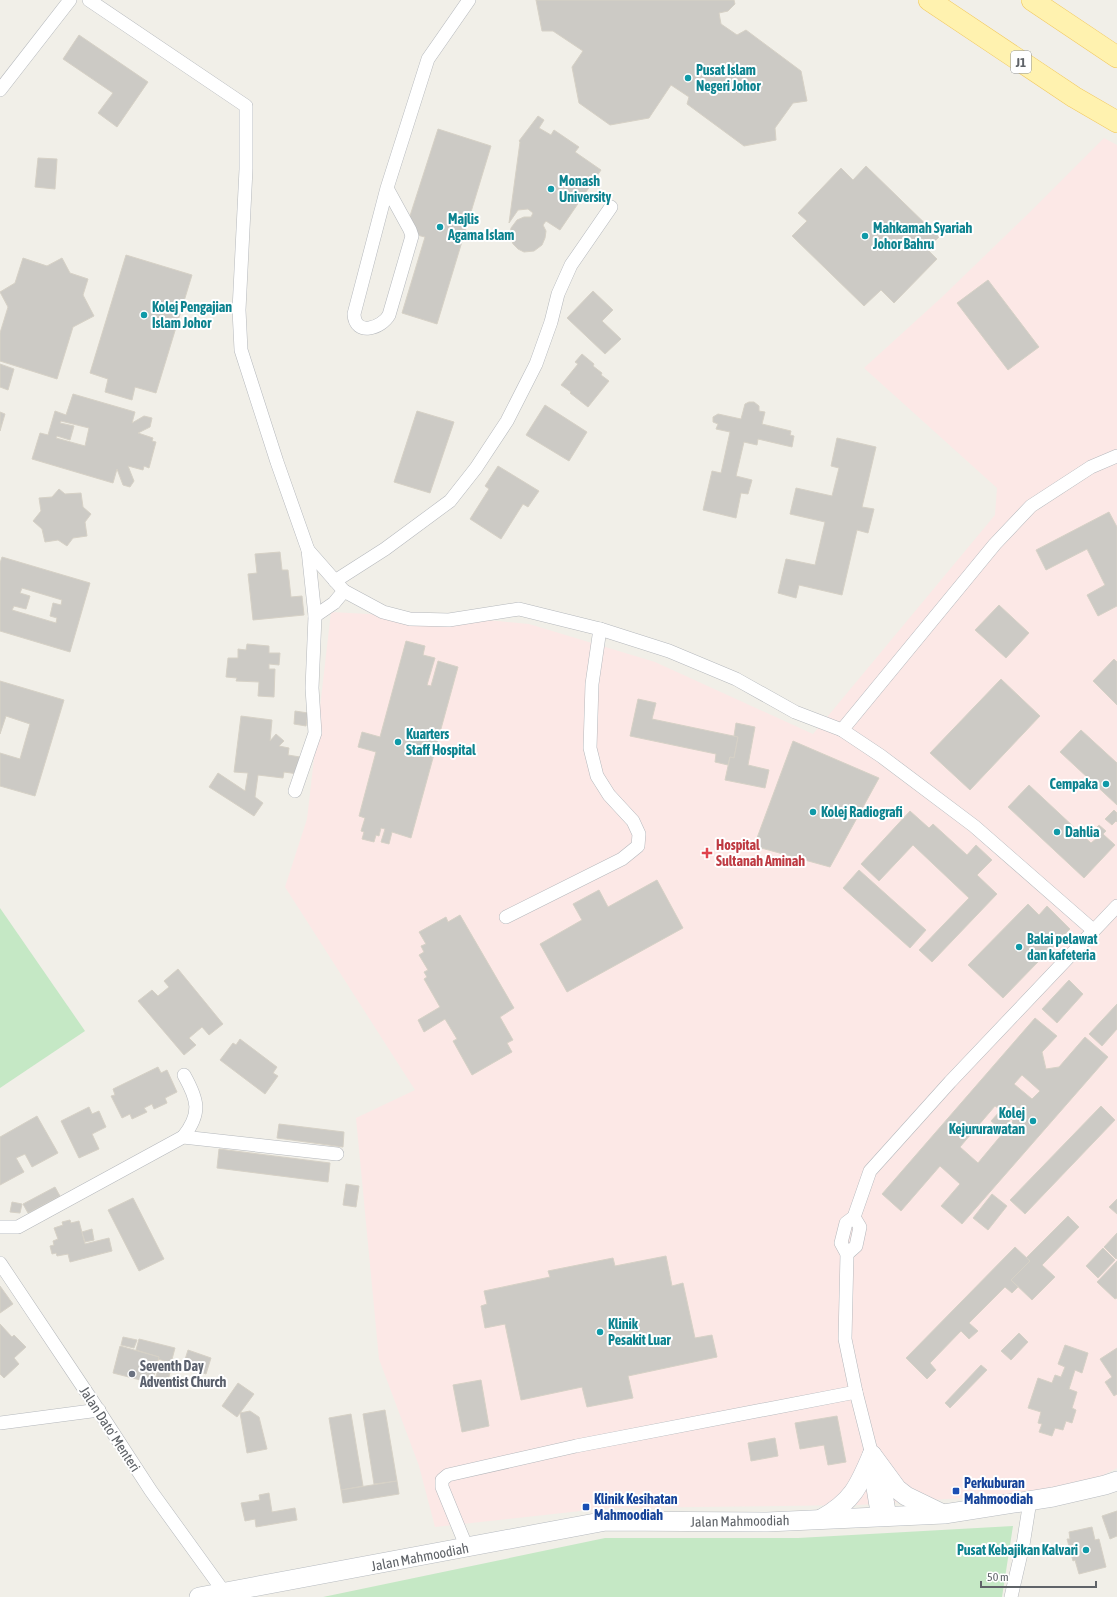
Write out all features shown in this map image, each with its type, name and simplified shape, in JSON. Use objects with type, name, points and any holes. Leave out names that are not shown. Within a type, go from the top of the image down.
[{"type":"main road","name":"J1","points":[[929,0],[1074,97],[1117,122]]},
{"type":"main road","points":[[1032,0],[1117,57]]},
{"type":"main road","points":[[872,1455],[897,1489],[906,1496],[944,1514]]},
{"type":"main road","points":[[821,1519],[832,1513],[855,1492],[872,1455]]},
{"type":"main road","name":"Jalan Mahmoodiah","points":[[199,1597],[606,1521],[767,1522],[944,1514],[1053,1497],[1105,1485],[1117,1480]]},
{"type":"street","points":[[0,90],[70,0]]},
{"type":"street","points":[[89,0],[246,106],[246,169],[239,310],[241,350],[277,462],[308,550],[315,616],[312,688],[315,733],[295,791]]},
{"type":"street","points":[[387,188],[412,236],[389,314],[383,322],[366,329],[359,327],[354,321],[354,314],[387,188],[428,59],[469,0]]},
{"type":"street","points":[[335,581],[385,549],[450,501],[476,468],[507,421],[536,364],[551,322],[558,294],[571,265],[611,207]]},
{"type":"street","points":[[842,730],[995,544],[1031,506],[1091,467],[1117,456]]},
{"type":"street","points":[[308,550],[344,591],[383,612],[410,619],[449,620],[520,609],[600,629],[668,651],[736,679],[795,712],[842,730],[881,756],[974,826],[1093,930]]},
{"type":"street","points":[[315,616],[334,602],[344,591]]},
{"type":"street","points":[[506,917],[622,859],[638,846],[639,834],[633,821],[609,795],[597,776],[590,748],[592,684],[600,629]]},
{"type":"street","points":[[884,1517],[882,1476],[872,1455],[856,1392],[845,1339],[847,1254],[856,1246],[860,1227],[854,1217],[870,1171],[950,1082],[1117,906]]},
{"type":"street","points":[[0,1227],[18,1227],[184,1137],[192,1126],[196,1113],[196,1098],[184,1075]]},
{"type":"street","points":[[184,1137],[337,1154]]},
{"type":"street","name":"Jalan Dato' Menteri","points":[[0,1263],[99,1410],[151,1491],[224,1592]]},
{"type":"street","points":[[467,1548],[442,1487],[442,1480],[448,1475],[576,1446],[856,1392]]},
{"type":"street","points":[[0,1423],[99,1410]]},
{"type":"street","points":[[1012,1593],[1023,1545],[1030,1500]]},
{"type":"shaded area","name":"Hospital Sultanah Aminah","points":[[1104,138],[1117,145],[1117,1468],[1096,1479],[1022,1494],[858,1505],[608,1508],[435,1527],[419,1466],[379,1359],[356,1118],[415,1090],[285,887],[307,819],[331,612],[529,624],[655,662],[813,734],[995,515],[997,488],[864,368],[942,297]]},
{"type":"green space","points":[[0,908],[85,1031],[0,1088]]},
{"type":"green space","points":[[1013,1526],[1002,1597],[323,1597],[605,1538],[798,1538]]},
{"type":"building","name":"Pusat Islam Negeri Johor","points":[[536,0],[734,0],[735,4],[728,11],[719,13],[721,24],[737,35],[746,30],[801,71],[807,101],[793,103],[775,128],[776,140],[744,146],[687,104],[689,97],[671,85],[649,118],[610,125],[579,103],[572,67],[583,51],[553,31],[542,31]]},
{"type":"building","points":[[79,35],[148,82],[117,127],[98,113],[113,93],[63,59]]},
{"type":"building","name":"Monash University","points":[[538,116],[544,120],[539,128],[551,135],[554,130],[579,147],[575,152],[601,170],[560,230],[546,221],[543,225],[546,231],[542,245],[534,251],[524,252],[513,244],[510,235],[511,228],[517,220],[524,217],[531,217],[533,213],[528,209],[518,210],[509,223],[519,141]]},
{"type":"building","name":"Majlis Agama Islam","points":[[438,129],[491,146],[437,324],[402,313],[425,237],[417,235],[409,219]]},
{"type":"building","points":[[38,158],[57,159],[55,189],[35,187]]},
{"type":"building","name":"Mahkamah Syariah Johor Bahru","points":[[866,166],[939,237],[927,249],[937,259],[894,303],[881,290],[864,306],[792,236],[807,221],[798,213],[841,168],[853,180]]},
{"type":"building","name":"Kolej Pengajian Islam Johor","points":[[126,255],[192,275],[156,393],[135,387],[132,400],[105,392],[108,379],[90,373]]},
{"type":"building","points":[[23,258],[47,266],[62,258],[70,273],[88,279],[83,295],[94,316],[73,327],[57,379],[0,361],[0,333],[8,307],[0,292],[15,283]]},
{"type":"building","points":[[988,280],[1039,347],[1008,370],[957,303]]},
{"type":"building","points":[[593,291],[613,310],[602,321],[621,339],[605,354],[567,318]]},
{"type":"building","points":[[582,354],[594,364],[593,366],[602,373],[601,375],[609,381],[588,407],[561,385],[578,364],[575,362]]},
{"type":"building","points":[[0,364],[14,369],[8,390],[0,387]]},
{"type":"building","points":[[73,394],[135,412],[132,423],[144,416],[152,418],[150,427],[138,433],[153,438],[152,441],[156,442],[149,468],[144,466],[143,470],[128,466],[134,481],[130,487],[123,485],[117,469],[113,483],[32,459],[40,433],[48,435],[55,411],[66,415]],"holes":[[[61,421],[89,428],[85,446],[56,438],[57,436],[70,440],[74,426],[60,423]]]},
{"type":"building","points":[[754,402],[759,406],[759,411],[765,412],[762,424],[791,431],[790,435],[794,436],[792,447],[758,439],[757,445],[744,442],[736,476],[752,480],[748,494],[741,493],[736,518],[703,510],[712,471],[721,473],[730,432],[716,429],[718,424],[713,422],[713,417],[718,414],[741,419],[745,404]]},
{"type":"building","points":[[545,405],[587,432],[569,461],[526,435]]},
{"type":"building","points":[[417,411],[454,422],[430,493],[394,482]]},
{"type":"building","points":[[0,412],[5,414],[0,431]]},
{"type":"building","points":[[837,438],[876,447],[862,507],[874,509],[868,533],[857,530],[842,595],[799,585],[796,598],[778,593],[786,559],[815,565],[825,522],[790,514],[796,488],[832,496],[839,468],[831,466]]},
{"type":"building","points":[[498,466],[539,491],[528,507],[523,504],[501,539],[470,519],[489,489],[485,486]]},
{"type":"building","points":[[59,489],[65,494],[81,493],[83,507],[91,514],[85,522],[87,536],[73,538],[67,546],[58,540],[45,542],[42,529],[33,521],[41,511],[39,498],[52,497]]},
{"type":"building","points":[[1109,512],[1117,527],[1117,606],[1098,616],[1087,595],[1105,585],[1087,549],[1046,570],[1036,550]]},
{"type":"building","points":[[280,552],[282,570],[288,570],[291,597],[302,596],[304,615],[253,620],[248,574],[257,573],[255,554]]},
{"type":"building","points":[[2,557],[90,583],[70,652],[0,631],[0,563]],"holes":[[[22,588],[62,600],[61,605],[53,603],[50,616],[57,618],[56,623],[12,610],[14,606],[26,609],[30,596],[20,593]]]},
{"type":"building","points":[[999,605],[1029,633],[1006,658],[975,630]]},
{"type":"building","name":"Kuarters Staff Hospital","points":[[406,641],[425,646],[423,655],[435,658],[427,685],[431,686],[438,661],[458,667],[411,838],[392,832],[389,844],[381,842],[385,829],[381,828],[379,836],[376,835],[374,842],[362,839],[364,832],[361,831],[365,818],[359,816],[376,752],[358,747],[362,732],[380,737]]},
{"type":"building","points":[[247,644],[269,646],[269,653],[280,653],[279,665],[269,664],[269,669],[275,669],[274,697],[258,696],[259,682],[236,681],[237,678],[226,677],[228,658],[238,658],[238,649],[246,650]]},
{"type":"building","points":[[1114,659],[1117,662],[1117,705],[1093,681]]},
{"type":"building","points":[[1001,679],[1040,716],[970,790],[930,753]]},
{"type":"building","points":[[0,681],[64,700],[35,796],[0,786],[0,753],[20,759],[30,724],[6,716],[0,734]]},
{"type":"building","points":[[638,699],[656,703],[652,719],[738,737],[734,758],[730,757],[728,765],[715,762],[716,754],[630,736]]},
{"type":"building","points":[[295,711],[308,713],[306,726],[294,724]]},
{"type":"building","points":[[241,716],[272,720],[270,741],[276,734],[284,741],[279,746],[289,748],[288,755],[300,757],[298,774],[284,772],[283,778],[258,775],[255,797],[263,803],[254,816],[209,787],[218,773],[245,791],[248,773],[234,772]]},
{"type":"building","points":[[736,723],[755,727],[748,765],[769,770],[765,788],[725,780],[730,757],[734,758],[738,737],[734,736]]},
{"type":"building","name":"Cempaka","points":[[1081,730],[1117,763],[1117,805],[1060,752]]},
{"type":"building","name":"Kolej Radiografi","points":[[793,741],[879,778],[830,867],[754,846]]},
{"type":"building","name":"Dahlia","points":[[1029,785],[1091,843],[1097,838],[1091,833],[1099,825],[1106,831],[1103,834],[1115,845],[1084,878],[1008,807]]},
{"type":"building","name":"Cempaka","points":[[1114,810],[1117,813],[1117,822],[1116,821],[1112,825],[1105,819]]},
{"type":"building","points":[[910,811],[929,828],[933,824],[967,855],[976,845],[992,860],[977,875],[997,894],[932,962],[919,950],[969,898],[913,845],[879,881],[861,864]]},
{"type":"building","points":[[859,870],[926,930],[910,948],[843,888]]},
{"type":"building","points":[[657,880],[683,928],[567,992],[540,944],[582,920],[573,904],[599,890],[608,907]]},
{"type":"building","name":"Balai pelawat dan kafeteria","points":[[1028,904],[1039,915],[1047,906],[1070,929],[1003,998],[968,965]]},
{"type":"building","points":[[460,915],[514,1008],[500,1017],[513,1040],[507,1043],[512,1052],[472,1075],[453,1041],[457,1039],[445,1019],[424,1032],[418,1020],[440,1007],[424,979],[427,977],[424,972],[428,970],[419,955],[424,952],[421,946],[426,944],[419,932],[446,917],[448,922]]},
{"type":"building","points":[[178,969],[223,1024],[209,1035],[202,1027],[189,1038],[196,1045],[184,1055],[138,1001],[152,990],[158,996],[169,987],[164,981]]},
{"type":"building","points":[[1069,980],[1083,994],[1057,1023],[1042,1009]]},
{"type":"building","points":[[1117,1004],[1117,1029],[1102,1046],[1089,1034]]},
{"type":"building","name":"Kolej Kejururawatan","points":[[1035,1018],[1057,1036],[1042,1052],[1046,1069],[1059,1067],[1085,1037],[1108,1057],[962,1224],[941,1206],[960,1184],[940,1166],[901,1211],[882,1194]],"holes":[[[1022,1075],[1040,1091],[1032,1099],[1014,1084]],[[995,1106],[1001,1110],[991,1121],[1002,1130],[1011,1119],[1013,1121],[978,1163],[960,1147]]]},
{"type":"building","points":[[240,1039],[277,1067],[273,1073],[278,1076],[265,1094],[220,1060],[233,1043],[236,1045]]},
{"type":"building","points":[[158,1067],[161,1073],[167,1070],[177,1092],[165,1098],[167,1103],[154,1109],[152,1104],[144,1108],[147,1112],[132,1119],[130,1114],[122,1118],[111,1096],[115,1095],[113,1089]]},
{"type":"building","points":[[1101,1106],[1115,1120],[1025,1214],[1010,1200]]},
{"type":"building","points":[[89,1107],[92,1114],[99,1111],[106,1127],[92,1134],[99,1149],[79,1158],[61,1121]]},
{"type":"building","points":[[37,1116],[58,1153],[32,1167],[25,1154],[16,1158],[24,1172],[0,1185],[0,1137]]},
{"type":"building","points":[[279,1124],[344,1132],[343,1147],[277,1138]]},
{"type":"building","points":[[219,1149],[330,1163],[328,1182],[217,1168]]},
{"type":"building","points":[[346,1184],[359,1186],[356,1207],[343,1205]]},
{"type":"building","points":[[55,1187],[60,1196],[28,1213],[23,1204]]},
{"type":"building","points":[[992,1194],[1007,1206],[988,1230],[973,1218]]},
{"type":"building","points":[[133,1198],[164,1259],[139,1271],[108,1210]]},
{"type":"building","points":[[1117,1199],[1117,1214],[1109,1207]]},
{"type":"building","points":[[12,1202],[22,1204],[20,1213],[10,1212]]},
{"type":"building","points":[[1068,1216],[1079,1227],[1042,1265],[1055,1277],[1032,1300],[1011,1280],[1030,1261],[1026,1258]]},
{"type":"building","points":[[70,1220],[71,1223],[79,1221],[85,1244],[109,1238],[112,1251],[70,1262],[68,1254],[57,1256],[56,1253],[52,1254],[50,1246],[54,1245],[53,1241],[58,1239],[54,1228],[63,1225],[62,1222]]},
{"type":"building","points":[[92,1229],[94,1240],[85,1242],[82,1232]]},
{"type":"building","points":[[1117,1233],[1117,1258],[1116,1259],[1104,1247]]},
{"type":"building","points":[[1015,1247],[1030,1261],[1011,1280],[1018,1287],[1012,1293],[1005,1287],[969,1323],[978,1331],[969,1339],[961,1331],[930,1363],[936,1370],[927,1379],[906,1358]]},
{"type":"building","points":[[1103,1248],[1115,1260],[1098,1278],[1086,1266]]},
{"type":"building","name":"Klinik Pesakit Luar","points":[[666,1256],[672,1286],[683,1283],[695,1338],[712,1335],[717,1357],[628,1376],[633,1398],[587,1407],[582,1387],[521,1400],[505,1324],[485,1328],[481,1306],[487,1304],[484,1291],[550,1277],[548,1271],[613,1258],[615,1266]]},
{"type":"building","points":[[1117,1261],[1117,1298],[1115,1299],[1097,1282]]},
{"type":"building","points":[[0,1286],[13,1304],[0,1313]]},
{"type":"building","points":[[0,1324],[12,1337],[14,1335],[26,1347],[14,1358],[19,1364],[4,1378],[0,1374]]},
{"type":"building","points":[[1019,1333],[1028,1342],[1011,1360],[1001,1351]]},
{"type":"building","points":[[123,1337],[137,1340],[134,1348],[121,1345]]},
{"type":"building","points":[[139,1339],[175,1348],[171,1363],[158,1359],[159,1357],[136,1350]]},
{"type":"building","points":[[1065,1345],[1088,1353],[1082,1373],[1075,1370],[1069,1389],[1077,1392],[1072,1408],[1076,1410],[1072,1423],[1066,1421],[1063,1430],[1055,1428],[1052,1436],[1039,1432],[1042,1424],[1038,1423],[1041,1412],[1028,1408],[1038,1378],[1052,1383],[1055,1375],[1061,1377],[1065,1367],[1058,1364]]},
{"type":"building","points":[[120,1346],[159,1357],[152,1383],[113,1373]]},
{"type":"building","points":[[1117,1348],[1117,1394],[1114,1396],[1105,1382],[1112,1377],[1100,1359]]},
{"type":"building","points":[[188,1350],[211,1358],[206,1374],[183,1366]]},
{"type":"building","points":[[160,1362],[172,1365],[166,1388],[154,1384]]},
{"type":"building","points":[[981,1365],[987,1370],[950,1408],[945,1403]]},
{"type":"building","points":[[481,1380],[489,1426],[462,1432],[453,1385]]},
{"type":"building","points":[[238,1383],[254,1394],[237,1417],[222,1406]]},
{"type":"building","points":[[385,1410],[397,1481],[374,1484],[363,1414]]},
{"type":"building","points":[[250,1411],[259,1417],[267,1449],[247,1453],[240,1413]]},
{"type":"building","points":[[351,1414],[363,1486],[341,1490],[329,1418]]},
{"type":"building","points":[[837,1416],[846,1462],[828,1465],[824,1445],[800,1449],[795,1423]]},
{"type":"building","points":[[775,1438],[778,1456],[751,1461],[748,1443]]},
{"type":"building","points":[[397,1481],[399,1494],[343,1503],[341,1490]]},
{"type":"building","points":[[269,1493],[272,1512],[295,1508],[297,1520],[256,1527],[255,1519],[245,1521],[241,1503],[260,1500],[259,1495]]},
{"type":"building","points":[[1117,1511],[1117,1536],[1110,1539],[1102,1516]]},
{"type":"building","name":"Pusat Kebajikan Kalvari","points":[[1092,1527],[1095,1540],[1099,1539],[1106,1567],[1079,1574],[1075,1560],[1073,1561],[1067,1539],[1070,1539],[1069,1532]]},
{"type":"place","name":"Pusat Islam Negeri Johor","points":[[688,78]]},
{"type":"place","name":"Monash University","points":[[551,189]]},
{"type":"place","name":"Majlis Agama Islam","points":[[440,227]]},
{"type":"place","name":"Mahkamah Syariah Johor Bahru","points":[[865,236]]},
{"type":"place","name":"Kolej Pengajian Islam Johor","points":[[144,315]]},
{"type":"place","name":"Kuarters Staff Hospital","points":[[398,742]]},
{"type":"place","name":"Cempaka","points":[[1106,784]]},
{"type":"place","name":"Kolej Radiografi","points":[[813,812]]},
{"type":"place","name":"Dahlia","points":[[1057,832]]},
{"type":"place","name":"Hospital Sultanah Aminah","points":[[707,853]]},
{"type":"place","name":"Balai pelawat dan kafeteria","points":[[1019,947]]},
{"type":"place","name":"Kolej Kejururawatan","points":[[1033,1121]]},
{"type":"place","name":"Klinik Pesakit Luar","points":[[600,1332]]},
{"type":"place","name":"Seventh Day Adventist Church","points":[[132,1374]]},
{"type":"place","name":"Perkuburan Mahmoodiah","points":[[956,1491]]},
{"type":"place","name":"Klinik Kesihatan Mahmoodiah","points":[[586,1507]]},
{"type":"place","name":"Pusat Kebajikan Kalvari","points":[[1086,1550]]}]
